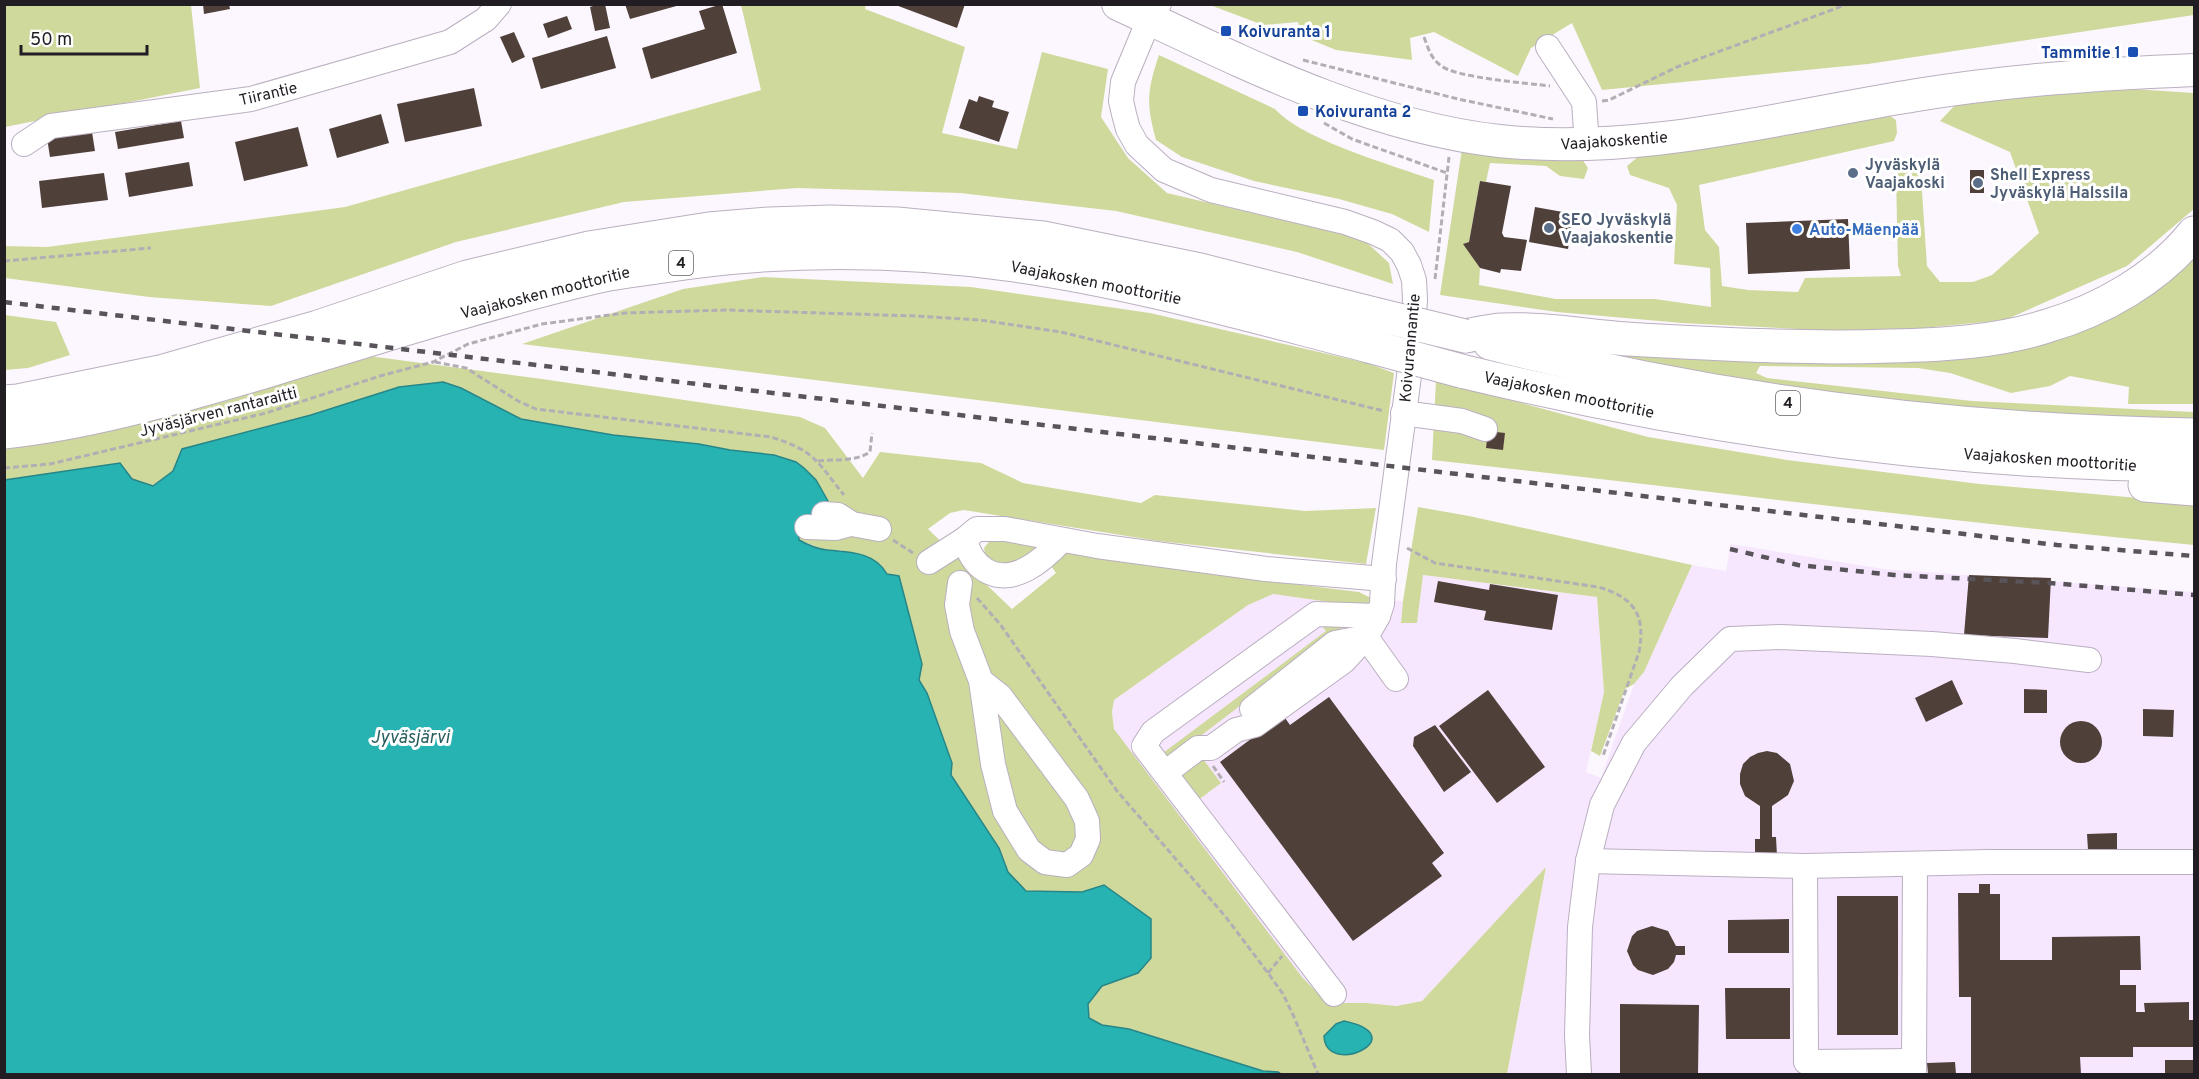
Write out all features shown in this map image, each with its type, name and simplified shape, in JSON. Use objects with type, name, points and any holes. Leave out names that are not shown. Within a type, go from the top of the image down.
[{"type":"highway","name":"Vaajakosken moottoritie","points":[[4,402],[160,372],[318,327],[467,277],[590,248],[709,229],[830,222],[897,224],[1043,238],[1200,270],[1590,367],[1680,386],[1791,404],[2043,430],[2194,435]]},
{"type":"highway","points":[[1465,336],[1499,330],[1541,331],[1719,345],[1840,348],[1931,345],[1992,338],[2046,327],[2090,310],[2161,267],[2194,233]]},
{"type":"highway","name":"Vaajakosken moottoritie","points":[[4,432],[93,419],[165,401],[476,307],[598,276],[715,258],[791,252],[864,252],[1013,264],[1150,292],[1461,371],[1575,397],[1723,424],[1893,447],[2014,458],[2096,463],[2194,465]]},
{"type":"highway","points":[[2014,458],[2064,474],[2118,483],[2194,489]]},
{"type":"main road","name":"Vaajakoskentie","points":[[1118,4],[1155,12],[1308,90],[1369,112],[1459,135],[1497,141],[1541,144],[1587,135],[1632,142],[1715,131],[1916,95],[1986,85],[2059,77],[2194,70]]},
{"type":"main road","name":"Vaajakoskentie","points":[[2131,73],[2194,81]]},
{"type":"street","name":"Tiirantie","points":[[24,144],[51,126],[251,99],[379,64],[450,42],[486,20],[499,4]]},
{"type":"street","name":"Koivurannantie","points":[[1155,12],[1123,82],[1121,101],[1128,129],[1137,145],[1150,158],[1164,170],[1211,190],[1318,215],[1373,232],[1389,240],[1402,252],[1409,265],[1414,280],[1415,300],[1409,376],[1384,564],[1382,604],[1372,627]]},
{"type":"street","points":[[1548,47],[1580,96],[1587,135]]},
{"type":"street","points":[[1403,413],[1462,421],[1485,429]]},
{"type":"street","points":[[816,521],[838,515],[852,524],[879,529]]},
{"type":"street","points":[[929,562],[977,529],[1005,529],[1062,540],[1266,569],[1384,579]]},
{"type":"street","points":[[965,538],[968,551],[982,568],[994,575],[1008,577],[1026,569],[1048,554],[1062,540]]},
{"type":"street","points":[[960,583],[957,605],[962,631],[981,681],[993,764],[1005,811],[1029,850],[1045,862],[1067,865],[1081,855],[1088,839],[1087,821],[1077,799],[1000,696],[981,681]]},
{"type":"street","points":[[1334,994],[1144,746],[1153,732],[1316,614],[1372,627]]},
{"type":"street","points":[[1372,627],[1396,678]]},
{"type":"street","points":[[1165,773],[1198,747],[1210,748],[1236,730],[1255,725],[1291,700],[1344,661],[1372,627]]},
{"type":"street","points":[[1579,1074],[1577,1035],[1580,927],[1588,861],[1602,805],[1634,743],[1682,686],[1730,639],[1781,638],[1932,644],[2090,660]]},
{"type":"street","points":[[1588,861],[1805,866],[2056,861],[2194,862]]},
{"type":"street","points":[[1805,866],[1806,1062],[1914,1068],[1915,864]]},
{"type":"path","points":[[1424,37],[1431,56],[1442,67],[1494,80],[1609,100],[1677,67],[1848,4]]},
{"type":"path","name":"Vaajakoskentie","points":[[1300,59],[1587,135]]},
{"type":"path","points":[[1323,122],[1352,139],[1447,173]]},
{"type":"path","points":[[1435,283],[1450,156]]},
{"type":"path","points":[[4,261],[151,248]]},
{"type":"path","points":[[433,362],[468,344],[542,324],[625,312],[726,310],[916,316],[980,320],[1061,332],[1368,408],[1403,413]]},
{"type":"path","points":[[433,362],[466,368],[518,401],[536,409],[771,437],[795,444],[818,461],[859,459],[870,452],[872,433]]},
{"type":"path","name":"Jyväsjärven rantaraitti","points":[[4,468],[50,464],[266,413],[380,376],[433,362]]},
{"type":"path","points":[[1403,546],[1435,563],[1598,587],[1613,591],[1627,599],[1637,613],[1642,634],[1639,652],[1600,765]]},
{"type":"path","points":[[1000,624],[1117,791],[1224,916],[1268,973],[1294,1017],[1318,1074]]},
{"type":"shaded area","points":[[1731,544],[1884,569],[2194,592],[2194,1074],[1507,1074],[1546,868],[1422,1001],[1396,1006],[1327,1003],[1302,977],[1139,765],[1114,729],[1112,712],[1114,700],[1248,605],[1273,594],[1365,607],[1375,600],[1403,601],[1401,623],[1417,623],[1423,575],[1597,597],[1604,692],[1586,772],[1601,778],[1634,684],[1644,672],[1692,565],[1726,571]]},
{"type":"green space","points":[[866,4],[865,9],[965,47],[942,133],[1017,149],[1042,52],[1108,69],[1101,117],[1128,158],[1167,193],[1363,239],[1389,263],[1393,284],[1297,252],[1116,211],[960,193],[797,188],[624,202],[456,242],[271,306],[149,297],[5,278],[4,246],[47,247],[345,207],[761,90],[741,5]]},
{"type":"green space","points":[[2194,4],[2194,15],[1868,64],[1602,90],[1572,23],[1531,48],[1518,76],[1434,32],[1410,38],[1412,60],[1336,50],[1302,36],[1298,22],[1263,25],[1210,5]]},
{"type":"green space","points":[[5,5],[191,5],[200,88],[5,127]]},
{"type":"green space","points":[[1159,55],[1275,109],[1305,131],[1326,141],[1434,180],[1429,232],[1392,214],[1339,199],[1254,181],[1182,157],[1156,140],[1149,97]]},
{"type":"green space","points":[[2103,87],[2194,93],[2194,209],[2127,266],[2005,320],[1874,333],[1682,323],[1557,312],[1440,295],[1462,149],[1580,156],[1588,168],[1584,179],[1560,176],[1546,166],[1490,163],[1486,182],[1480,181],[1469,242],[1464,244],[1480,268],[1479,285],[1556,299],[1655,299],[1711,307],[1710,268],[1674,264],[1677,205],[1669,188],[1630,175],[1627,166],[1639,156],[1884,112],[1896,120],[1897,133],[1894,141],[1699,185],[1705,230],[1719,247],[1722,286],[1748,290],[1798,292],[1805,278],[1901,276],[1898,266],[1896,177],[1902,165],[1912,157],[1920,161],[1927,266],[1940,282],[1973,282],[1992,275],[2039,233],[2010,152],[1940,121],[1958,102]]},
{"type":"green space","points":[[2194,248],[2194,404],[2128,404],[2129,387],[2070,376],[2050,386],[2011,393],[1950,373],[1918,368],[1760,366],[1756,373],[1767,378],[1972,401],[2194,412],[2194,420],[2118,419],[1899,402],[1665,369],[1524,336],[1992,350]]},
{"type":"green space","points":[[763,277],[971,287],[1150,313],[1367,363],[1394,373],[1384,450],[522,344],[683,289]]},
{"type":"green space","points":[[5,315],[56,322],[70,355],[28,368],[5,370]]},
{"type":"green space","points":[[369,356],[800,417],[825,428],[863,478],[880,452],[981,463],[1023,483],[1141,503],[1155,495],[1305,511],[1376,508],[1366,564],[1158,541],[964,510],[950,513],[928,529],[1012,609],[1056,573],[1051,566],[1070,549],[1261,580],[1359,592],[1375,600],[1365,607],[1273,594],[1248,605],[1114,700],[1112,712],[1114,729],[1302,977],[1327,1003],[1396,1006],[1422,1001],[1546,867],[1507,1074],[1001,1074],[1047,973],[999,848],[951,775],[952,763],[927,693],[919,680],[922,664],[887,574],[841,550],[825,550],[799,540],[799,532],[730,450],[699,444],[613,435],[521,419],[474,395],[173,471],[153,486],[132,479],[5,505],[4,446],[141,423],[223,402]]},
{"type":"green space","points":[[1436,380],[1648,437],[1787,460],[1980,484],[2194,503],[2194,545],[1908,515],[1432,460]]},
{"type":"green space","points":[[1418,507],[1692,565],[1644,672],[1634,684],[1625,689],[1600,756],[1591,751],[1604,692],[1597,597],[1423,575],[1417,623],[1401,623]]},
{"type":"green space","points":[[991,539],[1044,544],[1022,561],[1003,566],[986,558],[984,548]]},
{"type":"green space","points":[[1319,622],[1346,625],[1169,760],[1163,753],[1326,631]]},
{"type":"green space","points":[[1200,755],[1221,783],[1197,801],[1181,781],[1181,769]]},
{"type":"water","name":"Jyväsjärvi","points":[[443,382],[461,388],[521,419],[613,435],[774,455],[796,462],[804,468],[816,480],[828,501],[824,514],[799,532],[799,540],[820,549],[861,554],[876,561],[887,574],[899,576],[922,664],[919,680],[927,693],[952,763],[951,775],[999,848],[1008,872],[1026,891],[1082,892],[1104,885],[1151,919],[1151,958],[1138,973],[1102,986],[1088,1004],[1089,1018],[1102,1025],[1129,1029],[1263,1071],[1281,1074],[5,1074],[5,480],[120,463],[132,479],[153,486],[173,471],[182,449],[311,415],[399,387]]},
{"type":"water","points":[[1344,1021],[1364,1028],[1372,1036],[1370,1044],[1350,1054],[1338,1054],[1328,1048],[1324,1036],[1336,1024]]},
{"type":"building","points":[[203,4],[229,4],[230,9],[204,14]]},
{"type":"building","points":[[605,4],[610,28],[595,31],[590,7]]},
{"type":"building","points":[[625,4],[680,4],[680,5],[630,19]]},
{"type":"building","points":[[722,4],[737,53],[651,79],[642,48],[705,29],[699,11]]},
{"type":"building","points":[[893,4],[965,4],[957,28]]},
{"type":"building","points":[[567,16],[572,29],[548,38],[543,24]]},
{"type":"building","points":[[514,32],[525,57],[512,63],[500,37]]},
{"type":"building","points":[[607,36],[616,68],[541,89],[532,58]]},
{"type":"building","points":[[474,88],[482,126],[405,142],[397,104]]},
{"type":"building","points":[[979,96],[994,101],[992,107],[1009,112],[999,142],[959,128],[969,99],[977,102]]},
{"type":"building","points":[[381,114],[389,143],[337,158],[329,129]]},
{"type":"building","points":[[181,121],[184,138],[118,149],[115,132]]},
{"type":"building","points":[[298,127],[308,166],[244,181],[235,142]]},
{"type":"building","points":[[92,132],[95,151],[50,157],[47,138]]},
{"type":"building","points":[[189,162],[193,186],[129,197],[125,173]]},
{"type":"building","points":[[1970,170],[1984,170],[1984,193],[1970,193]]},
{"type":"building","points":[[104,173],[108,200],[42,208],[39,181]]},
{"type":"building","points":[[1480,181],[1511,186],[1502,233],[1504,237],[1527,240],[1521,271],[1501,269],[1500,273],[1480,268],[1463,244],[1469,242]]},
{"type":"building","points":[[1535,207],[1574,214],[1568,249],[1529,242]]},
{"type":"building","points":[[1848,219],[1850,269],[1748,274],[1746,223]]},
{"type":"building","points":[[1488,431],[1505,433],[1503,450],[1486,448]]},
{"type":"building","points":[[1969,575],[2051,578],[2048,638],[1964,635]]},
{"type":"building","points":[[1438,581],[1489,590],[1490,584],[1558,595],[1552,630],[1484,620],[1486,611],[1434,602]]},
{"type":"building","points":[[1952,680],[1963,704],[1926,722],[1915,698]]},
{"type":"building","points":[[2024,689],[2047,690],[2047,713],[2024,713]]},
{"type":"building","points":[[1488,690],[1545,767],[1497,803],[1439,726]]},
{"type":"building","points":[[1329,697],[1444,853],[1432,863],[1442,876],[1353,941],[1220,762],[1283,715],[1290,725]]},
{"type":"building","points":[[2143,709],[2174,710],[2173,737],[2143,736]]},
{"type":"building","points":[[2081,721],[2089,722],[2096,727],[2101,734],[2101,750],[2096,757],[2089,762],[2081,763],[2073,762],[2066,757],[2061,750],[2060,742],[2061,734],[2066,727],[2073,722]]},
{"type":"building","points":[[1435,725],[1471,772],[1444,792],[1413,746],[1414,737]]},
{"type":"building","points":[[1767,751],[1777,753],[1790,764],[1794,781],[1788,795],[1772,806],[1772,837],[1776,837],[1777,856],[1755,857],[1755,839],[1760,839],[1760,806],[1745,796],[1740,784],[1740,774],[1743,764],[1750,757]]},
{"type":"building","points":[[2117,833],[2117,849],[2088,850],[2087,834]]},
{"type":"building","points":[[1979,884],[1990,884],[1990,894],[2000,894],[2000,960],[2052,960],[2052,937],[2140,936],[2141,970],[2120,970],[2120,985],[2136,985],[2136,1012],[2145,1012],[2144,1003],[2189,1002],[2189,1020],[2194,1020],[2194,1047],[2133,1047],[2133,1057],[2080,1057],[2081,1074],[1971,1074],[1971,997],[1959,997],[1958,893],[1979,893]]},
{"type":"building","points":[[1837,896],[1898,896],[1898,1035],[1837,1035]]},
{"type":"building","points":[[1789,919],[1789,953],[1728,953],[1728,920]]},
{"type":"building","points":[[1652,926],[1668,931],[1676,946],[1685,946],[1685,955],[1676,955],[1668,969],[1653,975],[1638,970],[1633,965],[1627,951],[1632,936],[1637,931]]},
{"type":"building","points":[[1725,988],[1790,988],[1790,1039],[1726,1039]]},
{"type":"building","points":[[1620,1004],[1699,1005],[1698,1074],[1620,1074]]},
{"type":"building","points":[[2165,1060],[2194,1060],[2194,1074],[2165,1074]]},
{"type":"building","points":[[1955,1062],[1956,1074],[1928,1074],[1927,1063]]},
{"type":"railway","points":[[4,302],[2057,545],[2194,556]]},
{"type":"railway","points":[[1730,549],[1798,565],[1894,575],[2050,583],[2194,595]]},
{"type":"place","name":"Koivuranta 1","points":[[1226,31]]},
{"type":"place","name":"Tammitie 1","points":[[2133,52]]},
{"type":"place","name":"Koivuranta 2","points":[[1303,111]]},
{"type":"place","name":"Jyväskylä Vaajakoski","points":[[1853,173]]},
{"type":"place","name":"Shell Express Jyväskylä Halssila","points":[[1978,183]]},
{"type":"place","name":"SEO Jyväskylä Vaajakoskentie","points":[[1549,228]]},
{"type":"place","name":"Auto-Mäenpää","points":[[1797,229]]}]
